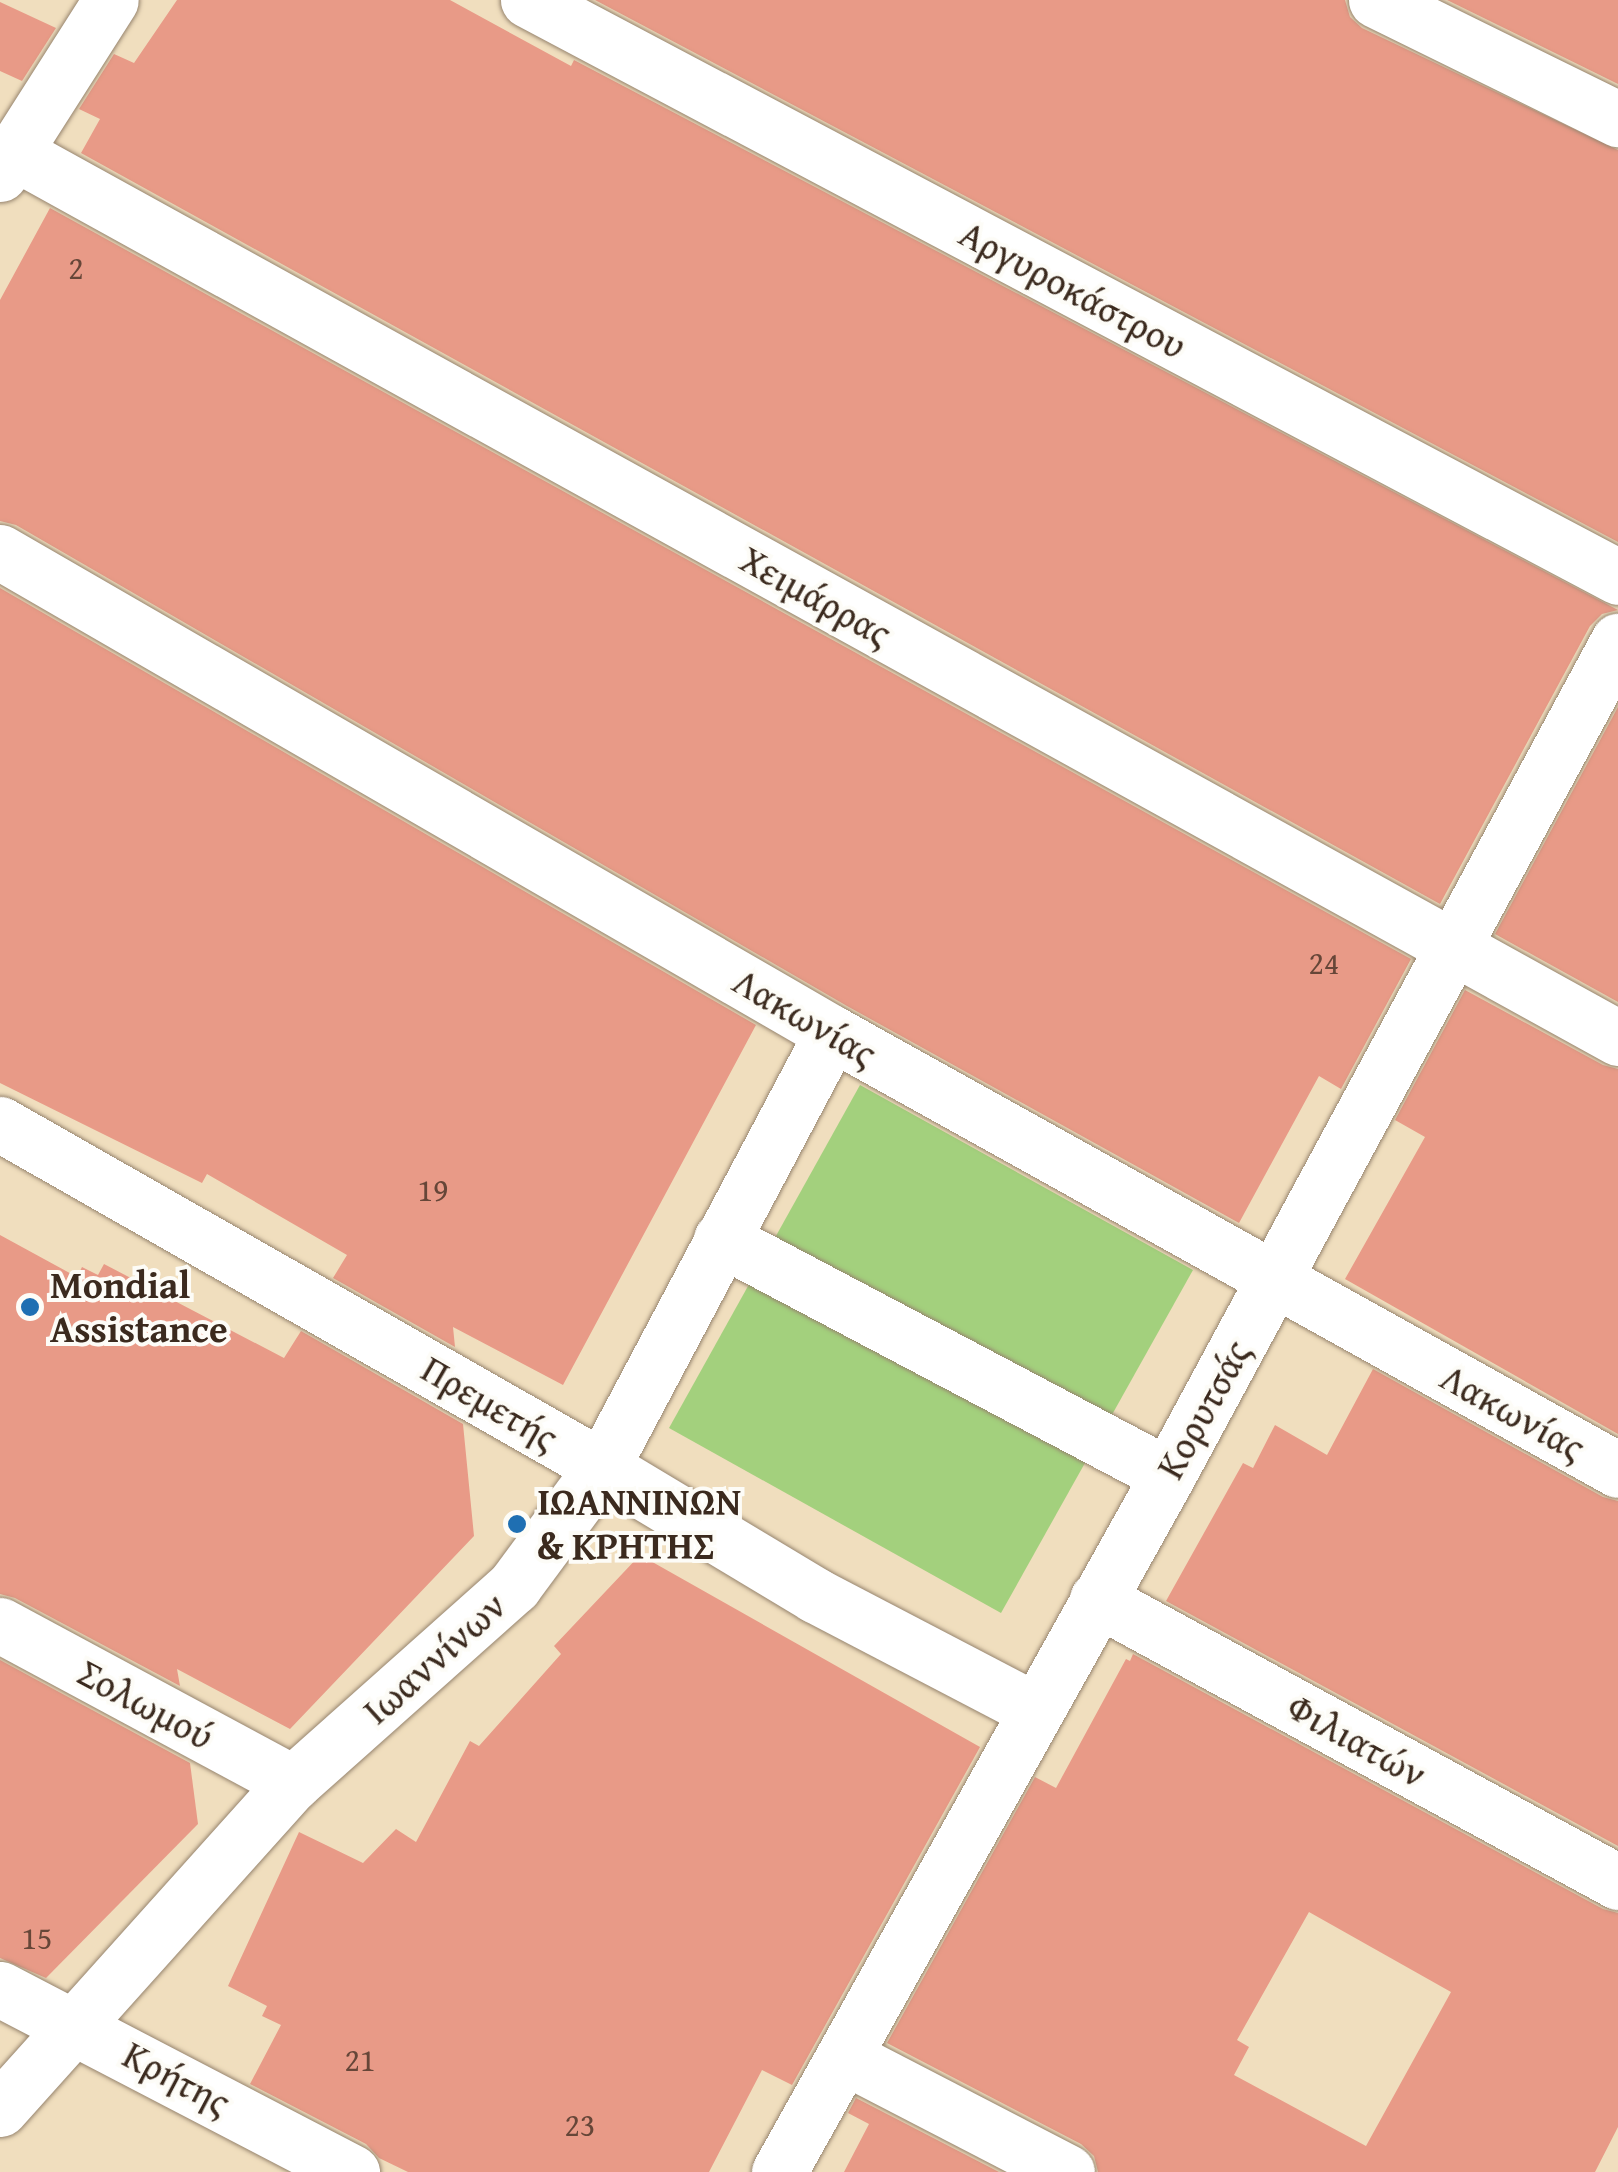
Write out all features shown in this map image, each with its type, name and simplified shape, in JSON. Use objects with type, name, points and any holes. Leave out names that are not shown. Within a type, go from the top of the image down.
[{"type":"street","points":[[8,164],[111,0]]},
{"type":"street","name":"Αργυροκάστρου","points":[[528,0],[1618,577]]},
{"type":"street","points":[[1376,0],[1618,119]]},
{"type":"street","name":"Χειμάρρας","points":[[8,164],[1618,1038]]},
{"type":"street","name":"Λακωνίας","points":[[0,552],[832,1033],[1618,1470]]},
{"type":"street","name":"Κορυτσάς","points":[[779,2172],[1033,1710],[1168,1476],[1618,641]]},
{"type":"street","name":"Ιωαννίνων","points":[[0,2109],[292,1783],[514,1586],[602,1467],[832,1033]]},
{"type":"street","name":"Πρεμετής","points":[[0,1124],[602,1467],[815,1595],[1033,1710]]},
{"type":"street","points":[[721,1239],[1168,1476]]},
{"type":"street","name":"Φιλιατών","points":[[1097,1599],[1618,1882]]},
{"type":"street","name":"Σολωμού","points":[[0,1624],[292,1783]]},
{"type":"street","name":"Κρήτης","points":[[0,1989],[75,2024],[352,2172]]},
{"type":"street","points":[[844,2056],[1067,2172]]},
{"type":"green space","points":[[860,1085],[1193,1270],[1001,1613],[669,1428]]},
{"type":"building","points":[[177,0],[450,0],[571,66],[574,60],[1618,610],[1602,614],[1590,626],[1440,904],[81,153],[100,119],[79,109],[114,54],[134,63]]},
{"type":"building","points":[[595,0],[1345,0],[1350,17],[1362,28],[1618,150],[1618,542]]},
{"type":"building","points":[[1447,0],[1618,0],[1618,84]]},
{"type":"building","points":[[0,2],[56,28],[22,81],[0,71]]},
{"type":"building","points":[[50,208],[1411,959],[1341,1089],[1319,1076],[1239,1223],[847,1006],[16,525],[0,521],[0,300]]},
{"type":"building","points":[[0,588],[756,1025],[563,1385],[453,1327],[455,1347],[333,1278],[347,1255],[207,1174],[202,1183],[0,1083]]},
{"type":"building","points":[[1618,707],[1618,1002],[1495,934]]},
{"type":"building","points":[[1465,990],[1603,1065],[1618,1069],[1618,1434],[1345,1279],[1425,1137],[1395,1120]]},
{"type":"building","points":[[0,1235],[77,1277],[82,1267],[98,1275],[104,1264],[284,1358],[301,1331],[463,1424],[474,1536],[290,1729],[177,1669],[180,1686],[15,1598],[0,1594]]},
{"type":"building","points":[[1373,1369],[1603,1497],[1618,1501],[1618,1846],[1166,1601],[1243,1463],[1253,1468],[1275,1425],[1327,1455]]},
{"type":"building","points":[[640,1555],[980,1747],[792,2085],[762,2070],[709,2172],[408,2172],[379,2158],[366,2144],[250,2084],[281,2025],[262,2016],[267,2006],[228,1986],[299,1832],[363,1863],[396,1829],[416,1842],[470,1741],[479,1746],[561,1654],[554,1646]]},
{"type":"building","points":[[1133,1654],[1603,1909],[1618,1913],[1618,2127],[1595,2172],[1098,2172],[1094,2156],[1081,2144],[887,2043],[1035,1777],[1056,1788],[1126,1659],[1130,1661]],"holes":[[[1309,1912],[1451,1992],[1366,2146],[1234,2075],[1249,2047],[1237,2040]]]},
{"type":"building","points":[[0,1660],[190,1763],[198,1824],[46,1978],[0,1958]]},
{"type":"building","points":[[856,2098],[999,2172],[844,2172],[869,2124],[848,2113]]},
{"type":"place","name":"Mondial Assistance","points":[[30,1307]]},
{"type":"place","name":"ΙΩΑΝΝΙΝΩΝ & ΚΡΗΤΗΣ","points":[[517,1524]]}]
